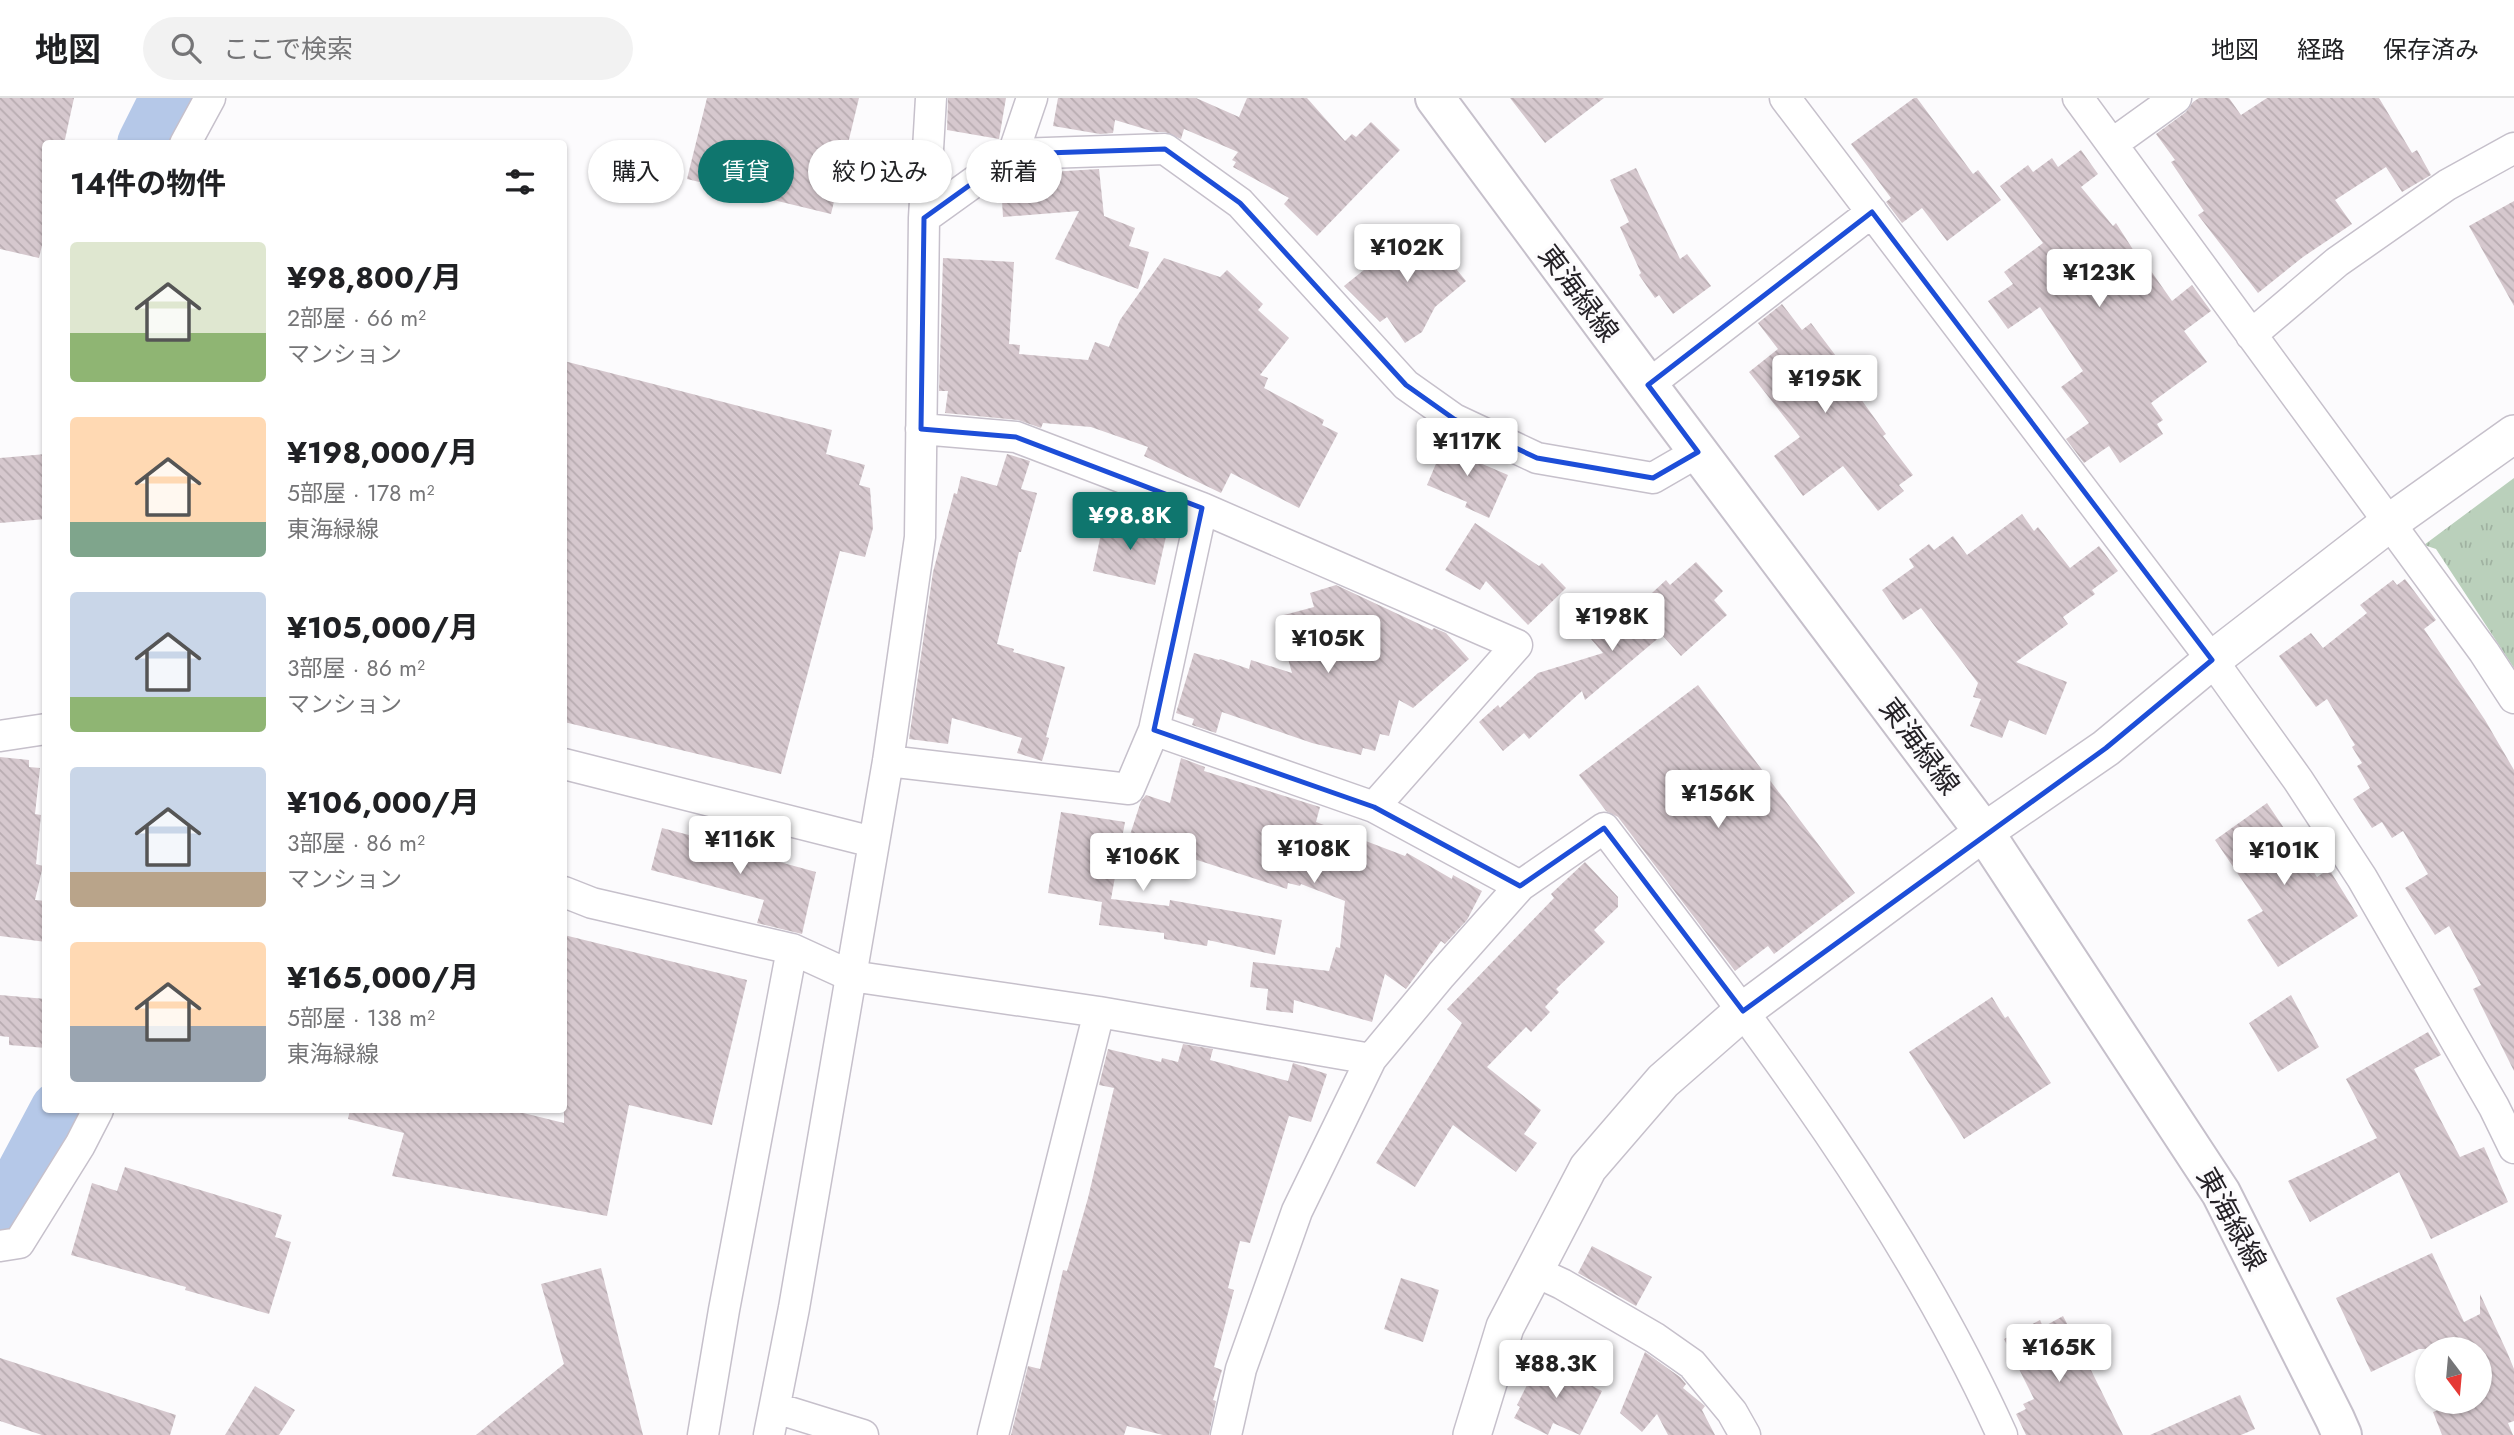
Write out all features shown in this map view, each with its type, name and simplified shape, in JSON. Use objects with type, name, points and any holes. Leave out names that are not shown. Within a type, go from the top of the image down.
[{"type":"main road","name":"東海緑線","points":[[1435,98],[1984,832],[2221,1193],[2342,1435]]},
{"type":"street","points":[[188,140],[210,98]]},
{"type":"street","points":[[863,1435],[773,1422],[887,761],[920,537],[924,218],[930,98]]},
{"type":"street","points":[[1017,140],[1032,98]]},
{"type":"street","points":[[2078,98],[2484,652],[2514,698]]},
{"type":"street","points":[[2112,144],[2176,98]]},
{"type":"street","points":[[1799,103],[1872,212],[2213,660],[2298,780],[2504,1104],[2514,1148]]},
{"type":"street","points":[[2250,335],[2337,262],[2447,185],[2514,148]]},
{"type":"street","points":[[1062,152],[1165,149],[1240,203],[1406,385],[1454,419],[1537,458],[1653,478],[1698,452]]},
{"type":"street","points":[[924,218],[966,187]]},
{"type":"street","points":[[1648,386],[1872,212]]},
{"type":"street","points":[[921,429],[1016,437],[1202,508],[1517,645],[1374,807]]},
{"type":"street","points":[[1472,1435],[1505,1327],[1588,1168],[1664,1081],[1743,1010],[1984,832],[2106,748],[2213,660],[2389,523],[2514,434]]},
{"type":"street","points":[[887,761],[1129,789],[1154,730],[1202,508]]},
{"type":"street","points":[[0,736],[42,730]]},
{"type":"street","points":[[1154,730],[1374,807],[1520,886]]},
{"type":"street","points":[[567,765],[873,842]]},
{"type":"street","points":[[1226,1435],[1241,1369],[1297,1211],[1371,1059],[1440,975],[1520,886],[1604,828],[1743,1010],[1897,1236],[1984,1396],[2002,1435]]},
{"type":"street","points":[[567,893],[592,903],[793,949],[851,976],[1098,1012],[1371,1059]]},
{"type":"street","points":[[703,1435],[724,1310],[793,949]]},
{"type":"street","points":[[993,1435],[1098,1012]]},
{"type":"street","points":[[0,1246],[19,1243],[96,1113]]},
{"type":"street","points":[[1534,1270],[1655,1338],[1692,1364],[1732,1412],[1745,1435]]},
{"type":"highlighted area","points":[[1165,149],[1240,203],[1406,385],[1454,419],[1537,458],[1653,478],[1698,452],[1648,385],[1872,212],[2212,660],[2106,748],[1743,1011],[1604,828],[1520,886],[1374,807],[1154,730],[1202,508],[1016,437],[921,429],[924,218],[1013,154]]},
{"type":"green space","points":[[2514,478],[2514,668],[2436,549],[2424,545]]},
{"type":"building","points":[[0,98],[74,98],[65,140],[42,140],[42,246],[39,258],[0,249]]},
{"type":"building","points":[[707,98],[859,98],[849,140],[808,140],[808,203],[834,203],[831,214],[786,203],[794,203],[794,140],[698,140],[698,182],[687,179]]},
{"type":"building","points":[[948,98],[1006,98],[999,139],[947,130]]},
{"type":"building","points":[[1058,98],[1196,98],[1239,117],[1247,98],[1307,98],[1345,141],[1352,134],[1356,137],[1371,122],[1400,150],[1317,236],[1284,204],[1289,198],[1233,167],[1236,162],[1232,160],[1238,152],[1184,129],[1181,139],[1165,132],[1155,132],[1115,120],[1113,133],[1100,134],[1053,126]]},
{"type":"building","points":[[1510,98],[1604,98],[1545,143]]},
{"type":"building","points":[[1917,98],[1973,174],[1978,170],[2001,200],[1947,241],[1922,208],[1902,223],[1886,202],[1891,198],[1851,144]]},
{"type":"building","points":[[2199,98],[2229,98],[2241,115],[2267,98],[2379,98],[2412,153],[2417,150],[2431,175],[2402,192],[2386,167],[2335,200],[2352,224],[2303,257],[2258,293],[2198,215],[2204,211],[2171,162],[2175,160],[2156,134],[2186,112]]},
{"type":"building","points":[[2081,150],[2098,174],[2081,187],[2113,226],[2116,223],[2148,273],[2151,271],[2172,301],[2192,285],[2211,311],[2184,331],[2207,362],[2151,403],[2163,420],[2157,424],[2163,434],[2120,463],[2109,446],[2084,463],[2066,439],[2089,423],[2061,387],[2083,371],[2040,307],[2008,329],[1988,301],[2013,284],[2004,272],[2043,243],[2000,186],[2028,165],[2033,172],[2052,158],[2058,167]]},
{"type":"building","points":[[1636,168],[1680,259],[1687,254],[1711,286],[1673,314],[1659,295],[1655,298],[1639,275],[1641,273],[1620,227],[1629,222],[1610,180]]},
{"type":"building","points":[[1099,169],[1104,216],[1135,228],[1129,246],[1149,252],[1138,289],[1055,259],[1079,211],[1003,217],[1002,203],[1062,203],[1062,171]]},
{"type":"building","points":[[2514,201],[2514,306],[2469,226]]},
{"type":"building","points":[[1420,225],[1466,281],[1435,307],[1422,332],[1405,343],[1387,317],[1380,322],[1344,286]]},
{"type":"building","points":[[943,258],[1014,262],[1009,344],[1020,345],[1019,354],[1088,360],[1095,342],[1109,347],[1120,320],[1164,258],[1220,277],[1227,270],[1263,304],[1258,310],[1289,338],[1260,375],[1268,378],[1264,388],[1324,420],[1322,425],[1338,433],[1299,508],[1231,473],[1221,493],[1144,456],[1148,447],[1091,427],[1043,423],[1041,428],[1018,420],[945,413],[948,391],[939,391]]},
{"type":"building","points":[[1782,304],[1802,330],[1811,323],[1839,360],[1835,363],[1886,434],[1883,436],[1913,475],[1899,485],[1904,491],[1878,511],[1843,466],[1803,496],[1774,456],[1800,437],[1749,372],[1778,349],[1758,323]]},
{"type":"building","points":[[567,362],[832,430],[826,454],[865,465],[859,485],[870,488],[873,528],[865,557],[840,551],[781,774],[567,723]]},
{"type":"building","points":[[1448,435],[1470,446],[1466,457],[1508,475],[1489,518],[1465,507],[1467,502],[1427,485]]},
{"type":"building","points":[[42,454],[42,519],[0,523],[0,458]]},
{"type":"building","points":[[1007,454],[1030,461],[1021,489],[1037,493],[1019,552],[997,644],[1014,649],[1013,652],[1065,667],[1042,761],[1017,753],[1022,738],[952,718],[948,744],[909,739],[933,572],[954,493],[957,494],[961,476],[997,486]]},
{"type":"building","points":[[2022,514],[2034,531],[2038,527],[2070,568],[2099,546],[2118,571],[2092,590],[2095,594],[2063,617],[2068,624],[2016,662],[2067,682],[2046,735],[2009,720],[2002,738],[1970,726],[1981,699],[1973,697],[1978,683],[1921,608],[1903,620],[1882,590],[1914,567],[1909,559],[1929,544],[1934,550],[1953,536],[1967,555]]},
{"type":"building","points":[[1104,520],[1167,532],[1155,585],[1093,571]]},
{"type":"building","points":[[1475,523],[1539,566],[1542,563],[1566,588],[1528,625],[1486,581],[1480,590],[1445,570]]},
{"type":"building","points":[[1696,562],[1723,591],[1714,600],[1727,615],[1681,656],[1662,635],[1585,700],[1582,691],[1529,739],[1524,733],[1503,751],[1479,722],[1498,705],[1500,708],[1538,673],[1603,653],[1591,639],[1597,634],[1592,628],[1617,608],[1625,618],[1666,580],[1670,585]]},
{"type":"building","points":[[2405,579],[2436,620],[2424,629],[2485,720],[2514,770],[2514,1071],[2473,989],[2481,985],[2449,926],[2435,935],[2405,888],[2428,874],[2403,831],[2392,838],[2382,822],[2372,828],[2353,799],[2370,788],[2357,766],[2362,763],[2352,747],[2355,745],[2327,699],[2316,707],[2279,656],[2311,633],[2323,648],[2367,613],[2360,605],[2393,580],[2397,585]]},
{"type":"building","points":[[1336,585],[1432,630],[1434,628],[1446,633],[1469,659],[1413,708],[1399,700],[1389,736],[1380,734],[1375,751],[1363,748],[1361,755],[1312,743],[1222,712],[1216,733],[1192,725],[1194,719],[1176,713],[1194,653],[1249,669],[1251,660],[1292,673],[1278,623],[1285,621],[1284,615],[1314,607],[1310,593]]},
{"type":"building","points":[[1698,685],[1855,893],[1774,954],[1768,946],[1735,971],[1618,817],[1606,811],[1579,775]]},
{"type":"building","points":[[0,757],[29,760],[29,767],[40,768],[35,814],[41,815],[36,864],[42,866],[42,870],[35,900],[42,901],[42,941],[0,936]]},
{"type":"building","points":[[1181,758],[1205,767],[1204,771],[1320,807],[1316,822],[1405,856],[1407,853],[1452,879],[1453,875],[1482,891],[1467,920],[1445,944],[1441,941],[1406,989],[1385,974],[1372,1022],[1294,1000],[1293,1013],[1266,1010],[1268,989],[1250,987],[1253,962],[1329,971],[1336,947],[1340,948],[1345,901],[1301,884],[1288,883],[1287,889],[1129,838],[1141,801],[1146,795],[1170,803]]},
{"type":"building","points":[[2267,803],[2317,877],[2329,869],[2358,916],[2278,967],[2247,920],[2263,911],[2215,840]]},
{"type":"building","points":[[1061,812],[1125,822],[1111,899],[1169,906],[1170,900],[1282,920],[1275,955],[1208,940],[1207,946],[1164,939],[1164,933],[1099,925],[1102,902],[1048,893]]},
{"type":"building","points":[[662,828],[766,855],[765,858],[816,872],[802,934],[757,923],[764,900],[651,870]]},
{"type":"building","points":[[1585,862],[1618,897],[1618,907],[1594,930],[1605,942],[1556,989],[1559,992],[1545,1007],[1550,1012],[1531,1032],[1526,1027],[1487,1067],[1541,1110],[1524,1134],[1537,1143],[1516,1172],[1453,1125],[1415,1187],[1376,1163],[1462,1023],[1447,1009],[1554,898],[1551,894]]},
{"type":"building","points":[[567,936],[747,980],[712,1125],[629,1105],[607,1216],[392,1176],[404,1133],[348,1119],[349,1113],[523,1113],[564,1123],[564,1113],[567,1113]]},
{"type":"building","points":[[0,995],[42,999],[42,1048],[9,1045],[9,1037],[0,1036]]},
{"type":"building","points":[[2291,995],[2319,1047],[2278,1072],[2249,1023]]},
{"type":"building","points":[[1992,997],[2005,1018],[2008,1016],[2051,1083],[1964,1139],[1909,1052]]},
{"type":"building","points":[[2428,1032],[2441,1055],[2414,1069],[2460,1157],[2484,1147],[2508,1202],[2431,1239],[2399,1172],[2310,1222],[2288,1181],[2377,1138],[2346,1079]]},
{"type":"building","points":[[1183,1044],[1213,1049],[1210,1060],[1288,1081],[1293,1063],[1327,1074],[1311,1122],[1289,1116],[1250,1243],[1240,1241],[1228,1288],[1234,1290],[1214,1367],[1222,1370],[1213,1400],[1216,1401],[1209,1435],[1163,1435],[1127,1426],[1124,1435],[1011,1435],[1028,1366],[1040,1369],[1063,1270],[1067,1271],[1088,1198],[1114,1088],[1099,1085],[1108,1049],[1161,1062],[1162,1058],[1178,1062]]},
{"type":"building","points":[[125,1167],[282,1215],[275,1237],[291,1242],[269,1314],[185,1290],[186,1287],[71,1255],[92,1183],[117,1191]]},
{"type":"building","points":[[1592,1246],[1652,1277],[1636,1306],[1578,1273]]},
{"type":"building","points":[[2432,1253],[2464,1322],[2480,1314],[2480,1294],[2507,1352],[2514,1369],[2514,1421],[2508,1423],[2513,1435],[2442,1435],[2434,1414],[2492,1414],[2492,1337],[2415,1337],[2415,1351],[2371,1372],[2336,1298]]},
{"type":"building","points":[[601,1268],[643,1435],[476,1435],[564,1364],[541,1284]]},
{"type":"building","points":[[1401,1278],[1439,1290],[1423,1342],[1384,1329]]},
{"type":"building","points":[[2063,1316],[2123,1435],[2026,1435],[2016,1414],[2026,1409],[2023,1404],[2034,1399],[2004,1339],[2040,1320],[2043,1327]]},
{"type":"building","points":[[1645,1352],[1680,1377],[1686,1384],[1683,1388],[1705,1406],[1702,1410],[1715,1435],[1668,1435],[1657,1414],[1642,1432],[1620,1413]]},
{"type":"building","points":[[0,1358],[176,1415],[170,1435],[42,1435],[0,1421]]},
{"type":"building","points":[[1540,1359],[1602,1391],[1580,1435],[1553,1423],[1548,1435],[1514,1418],[1520,1407],[1517,1405]]},
{"type":"building","points":[[255,1386],[295,1410],[279,1435],[225,1435]]},
{"type":"building","points":[[2240,1395],[2255,1429],[2241,1435],[2150,1435]]},
{"type":"waterway","points":[[148,140],[169,98]]},
{"type":"waterway","points":[[0,1209],[24,1176],[57,1113]]}]
